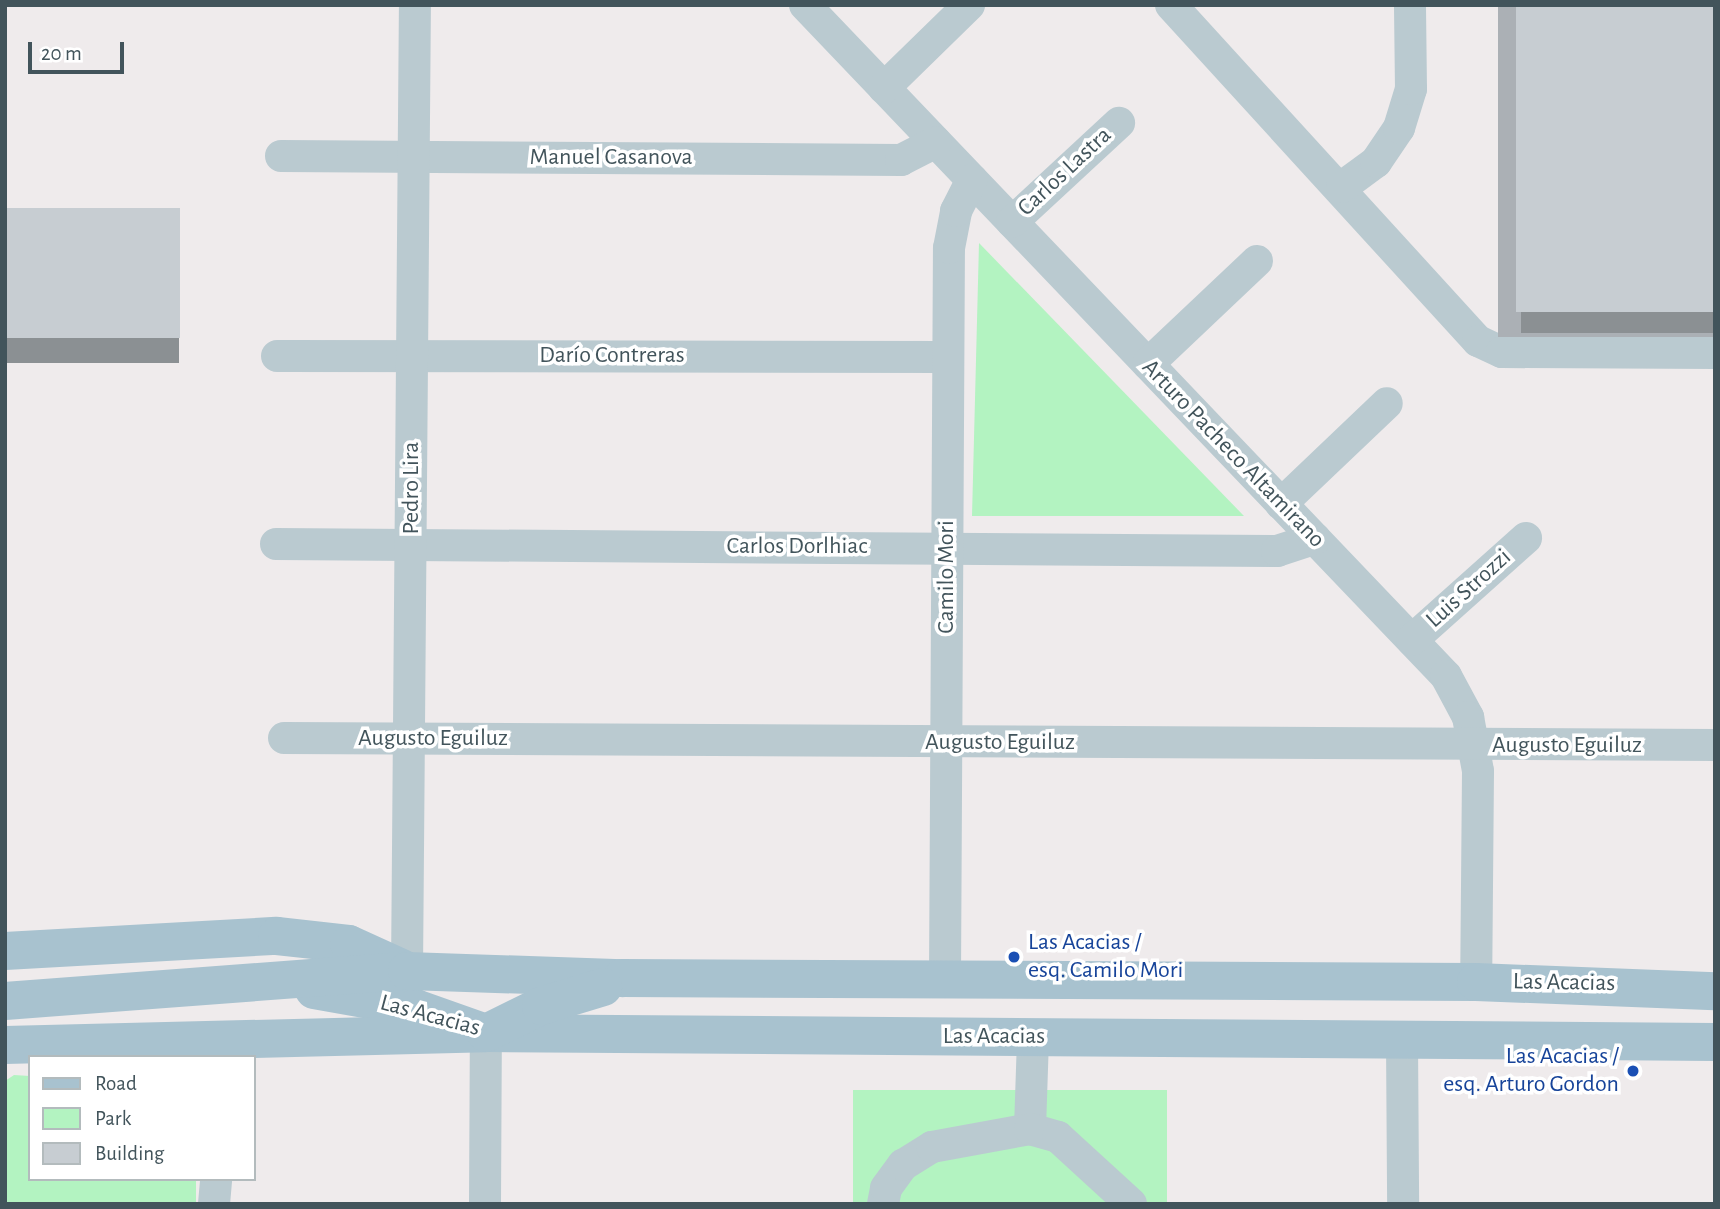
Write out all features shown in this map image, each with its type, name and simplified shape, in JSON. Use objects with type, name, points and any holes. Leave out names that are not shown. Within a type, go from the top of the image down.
[{"type":"main road","points":[[5,951],[288,936],[358,946],[407,971]]},
{"type":"main road","name":"Las Acacias","points":[[5,1001],[280,985],[407,971],[622,978],[1632,984],[1715,991]]},
{"type":"main road","points":[[5,1045],[226,1049],[486,1033],[622,978]]},
{"type":"main road","points":[[848,1038],[837,1008],[849,979]]},
{"type":"main road","points":[[1630,1043],[1641,1010],[1632,984]]},
{"type":"main road","name":"Las Acacias","points":[[280,985],[415,1008],[486,1033],[848,1038],[1715,1042]]},
{"type":"street","name":"Pedro Lira","points":[[407,971],[415,5]]},
{"type":"street","name":"Arturo Pacheco Altamirano","points":[[805,5],[1412,640],[1455,690],[1475,746],[1476,982]]},
{"type":"street","points":[[884,88],[969,5]]},
{"type":"street","points":[[1171,5],[1342,187],[1478,341],[1490,347],[1715,354]]},
{"type":"street","points":[[1342,187],[1376,162],[1403,118],[1410,89],[1410,5]]},
{"type":"street","name":"Carlos Lastra","points":[[1012,222],[1119,123]]},
{"type":"street","name":"Manuel Casanova","points":[[281,156],[901,160],[936,142]]},
{"type":"street","name":"Camilo Mori","points":[[945,979],[951,229],[972,180]]},
{"type":"street","points":[[1148,364],[1257,261]]},
{"type":"street","name":"Darío Contreras","points":[[277,356],[948,357]]},
{"type":"street","points":[[1281,504],[1387,403]]},
{"type":"street","name":"Luis Strozzi","points":[[1412,640],[1526,538]]},
{"type":"street","name":"Carlos Dorlhiac","points":[[276,544],[1277,551],[1315,539]]},
{"type":"street","name":"Augusto Eguiluz","points":[[284,738],[1475,746],[1715,745]]},
{"type":"street","points":[[485,1204],[486,1033]]},
{"type":"street","points":[[1030,1129],[1033,1037]]},
{"type":"street","points":[[1402,1041],[1403,1204]]},
{"type":"street","points":[[883,1204],[886,1188],[903,1165],[932,1147],[1030,1129],[1058,1137],[1131,1204]]},
{"type":"street","points":[[214,1204],[216,1181]]},
{"type":"green space","points":[[979,243],[1244,516],[972,516]]},
{"type":"green space","points":[[14,1075],[28,1076],[28,1181],[196,1181],[196,1204],[5,1204],[5,1081]]},
{"type":"green space","points":[[853,1090],[1167,1090],[1167,1204],[853,1204]]},
{"type":"building","points":[[1516,5],[1715,5],[1715,312],[1516,312]]},
{"type":"building","points":[[5,208],[180,208],[180,338],[5,338]]},
{"type":"place","name":"Las Acacias / esq. Camilo Mori","points":[[1014,957]]},
{"type":"place","name":"Las Acacias / esq. Arturo Gordon","points":[[1633,1071]]}]
